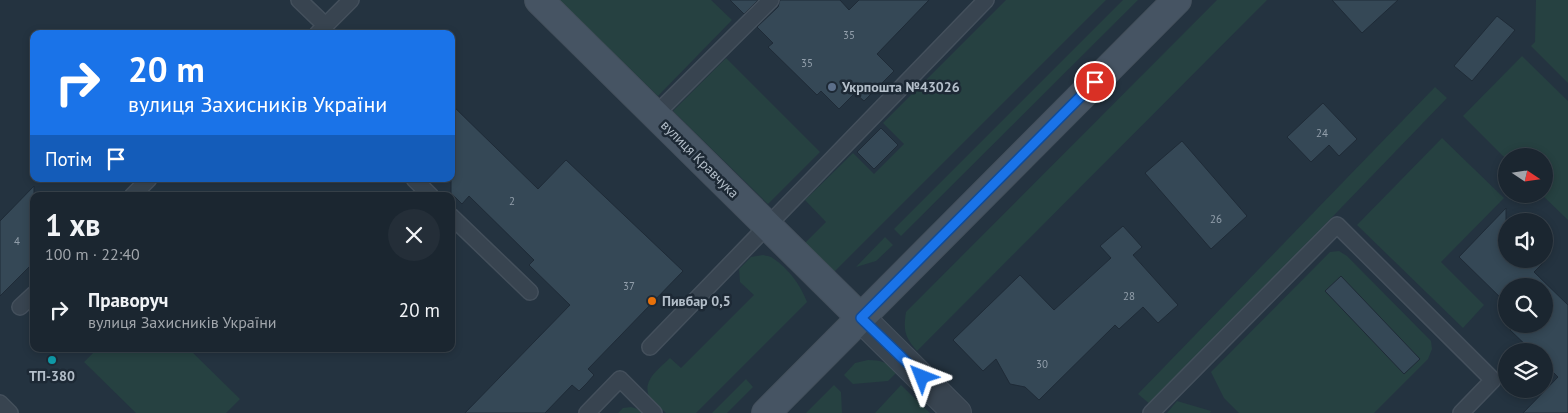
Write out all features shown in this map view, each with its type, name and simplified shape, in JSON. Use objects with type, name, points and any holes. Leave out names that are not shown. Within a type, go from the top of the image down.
[{"type":"main road","name":"вулиця Кравчука","points":[[539,0],[861,318]]},
{"type":"main road","points":[[766,413],[1177,0]]},
{"type":"street","points":[[861,318],[957,413]]},
{"type":"lane","points":[[299,0],[321,30],[351,0]]},
{"type":"lane","points":[[656,115],[770,0]]},
{"type":"lane","points":[[650,347],[766,225],[986,0]]},
{"type":"lane","points":[[136,192],[146,182]]},
{"type":"lane","points":[[417,182],[428,192]]},
{"type":"lane","points":[[455,220],[530,292]]},
{"type":"lane","points":[[1151,413],[1337,225],[1493,380],[1461,413]]},
{"type":"lane","points":[[20,307],[30,298]]},
{"type":"lane","points":[[588,413],[620,379],[654,413]]},
{"type":"lane","points":[[0,403],[10,413]]},
{"type":"green space","points":[[559,0],[711,0],[732,20],[658,96]]},
{"type":"green space","points":[[1006,0],[1106,0],[834,272],[805,243],[826,222],[805,200],[853,153],[874,174],[904,144],[883,123]]},
{"type":"green space","points":[[1123,0],[1138,0],[901,236],[894,229]]},
{"type":"green space","points":[[1217,0],[1267,0],[917,351],[906,333],[906,312]]},
{"type":"green space","points":[[1536,0],[1568,0],[1568,83],[1531,46],[1535,42]]},
{"type":"green space","points":[[1522,56],[1568,101],[1568,220],[1550,203],[1553,203],[1553,148],[1498,148],[1498,151],[1463,116]]},
{"type":"green space","points":[[726,58],[820,152],[768,204],[673,111]]},
{"type":"green space","points":[[1435,87],[1447,98],[1151,405],[1138,394]]},
{"type":"green space","points":[[1442,138],[1498,192],[1499,203],[1441,262],[1484,305],[1463,328],[1357,225]]},
{"type":"green space","points":[[885,237],[893,245],[876,261],[856,267]]},
{"type":"green space","points":[[1339,251],[1347,256],[1431,341],[1432,349],[1428,359],[1374,413],[1239,413],[1224,398],[1211,372],[1330,252]]},
{"type":"green space","points":[[763,255],[773,258],[789,273],[798,284],[807,302],[696,413],[666,413],[649,396],[647,390],[653,375],[670,358],[681,368],[754,295],[740,282],[739,269],[751,257]]},
{"type":"green space","points":[[94,352],[192,352],[240,399],[226,413],[136,413],[84,362]]},
{"type":"green space","points":[[868,360],[884,362],[898,371],[888,381],[853,384],[844,375],[855,363]]},
{"type":"green space","points":[[746,379],[753,387],[727,413],[712,413]]},
{"type":"green space","points":[[834,385],[841,392],[842,413],[806,413]]},
{"type":"green space","points":[[901,385],[903,387],[930,413],[875,413]]},
{"type":"green space","points":[[1177,401],[1211,411],[1210,413],[1167,413]]},
{"type":"green space","points":[[631,407],[644,413],[618,413],[623,408]]},
{"type":"building","points":[[730,0],[758,0],[744,14]]},
{"type":"building","points":[[780,0],[840,0],[849,10],[859,0],[929,0],[877,54],[894,71],[864,101],[855,93],[839,109],[821,91],[817,95],[768,47],[773,43],[757,27],[778,7]]},
{"type":"building","points":[[1332,0],[1398,0],[1362,33]]},
{"type":"building","points":[[1497,16],[1515,30],[1472,81],[1454,66]]},
{"type":"building","points":[[1323,103],[1357,139],[1339,156],[1329,145],[1311,162],[1287,137]]},
{"type":"building","points":[[455,108],[538,189],[566,160],[683,271],[588,369],[594,375],[579,391],[572,385],[545,413],[465,413],[570,305],[529,265],[534,260],[469,196],[462,204],[455,197],[455,192],[451,192],[451,182],[455,182]]},
{"type":"building","points":[[881,128],[898,145],[874,169],[857,152]]},
{"type":"building","points":[[1182,141],[1247,216],[1211,249],[1145,173]]},
{"type":"building","points":[[34,186],[34,192],[30,192],[30,266],[0,296],[0,221]]},
{"type":"building","points":[[1498,216],[1498,268],[1538,268],[1534,272],[1540,278],[1498,278],[1498,295],[1459,257]]},
{"type":"building","points":[[1123,226],[1142,247],[1133,255],[1178,305],[1158,323],[1143,307],[1119,329],[1115,325],[1039,400],[1025,387],[1010,384],[996,359],[983,371],[953,340],[1020,275],[1054,310],[1111,258],[1100,246]]},
{"type":"building","points":[[1341,276],[1420,359],[1404,374],[1325,291]]},
{"type":"building","points":[[1553,290],[1568,305],[1568,413],[1523,413],[1538,398],[1553,398],[1553,382],[1558,377],[1553,372],[1553,343],[1524,343],[1513,333],[1553,333]]},
{"type":"place","name":"Укрпошта №43026","points":[[832,87]]},
{"type":"place","name":"Пивбар 0,5","points":[[652,301]]},
{"type":"place","name":"ТП-380","points":[[52,360]]},
{"type":"route","points":[[922,377],[861,318],[1095,82]]}]
